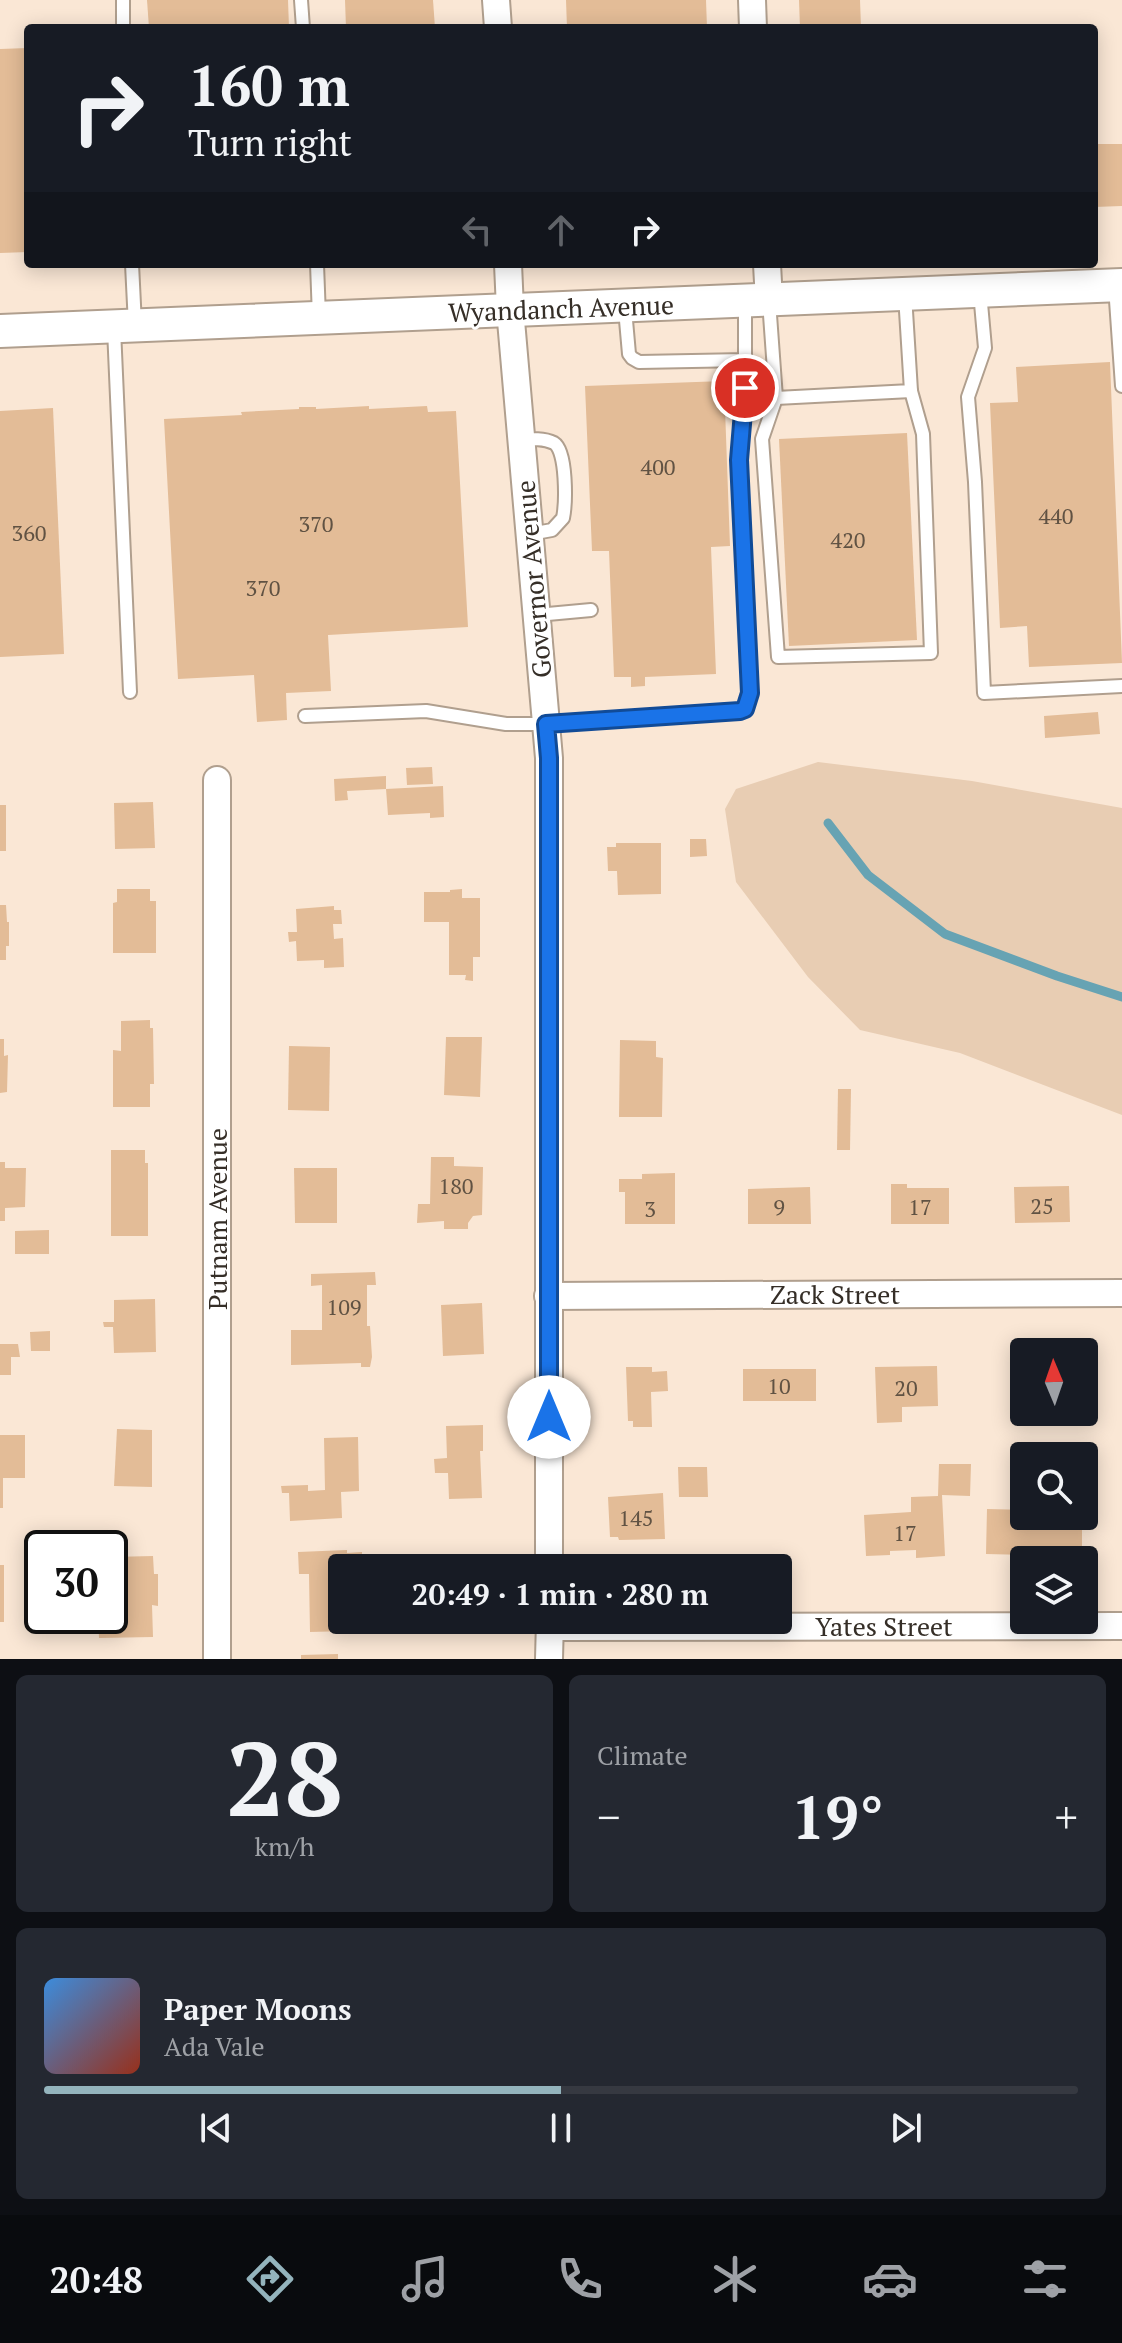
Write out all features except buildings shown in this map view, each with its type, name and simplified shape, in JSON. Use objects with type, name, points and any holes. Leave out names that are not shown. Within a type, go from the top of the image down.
[{"type":"street","points":[[496,0],[498,24]]},
{"type":"street","points":[[752,0],[753,24]]},
{"type":"street","name":"Governor Avenue","points":[[508,268],[546,724],[549,802],[549,1554]]},
{"type":"street","points":[[757,301],[766,268]]},
{"type":"street","name":"Wyandanch Avenue","points":[[0,331],[1118,286]]},
{"type":"street","name":"Putnam Avenue","points":[[217,780],[217,1659]]},
{"type":"street","name":"Zack Street","points":[[548,1296],[1122,1293]]},
{"type":"street","name":"Yates Street","points":[[792,1625],[1122,1626]]},
{"type":"street","points":[[549,1659],[550,1634]]},
{"type":"lane","points":[[123,0],[123,24]]},
{"type":"lane","points":[[301,0],[303,24]]},
{"type":"lane","points":[[130,692],[124,326],[131,268]]},
{"type":"lane","points":[[317,268],[319,317]]},
{"type":"lane","points":[[1118,286],[1122,386]]},
{"type":"lane","points":[[980,292],[985,348],[968,397],[975,482],[984,693],[1122,686]]},
{"type":"lane","points":[[757,301],[776,398],[762,439],[778,657],[931,653],[923,434],[911,391],[905,295]]},
{"type":"lane","points":[[305,716],[426,711],[506,724],[546,724],[740,711],[747,705],[750,693],[739,460],[745,360],[757,301]]},
{"type":"lane","points":[[625,305],[629,354],[639,362],[745,360]]},
{"type":"lane","points":[[776,398],[911,391]]},
{"type":"lane","points":[[521,440],[540,439],[553,443],[561,452],[563,464],[563,518],[552,530],[530,534]]},
{"type":"lane","points":[[537,615],[591,610]]},
{"type":"shaded area","points":[[818,762],[972,781],[1122,808],[1122,1115],[960,1053],[860,1030],[808,977],[736,882],[725,809],[736,789]]},
{"type":"waterway","points":[[828,823],[868,875],[945,934],[1122,997]]},
{"type":"route","points":[[549,1417],[549,758],[546,724],[745,709],[750,693],[739,460],[745,388]]}]
